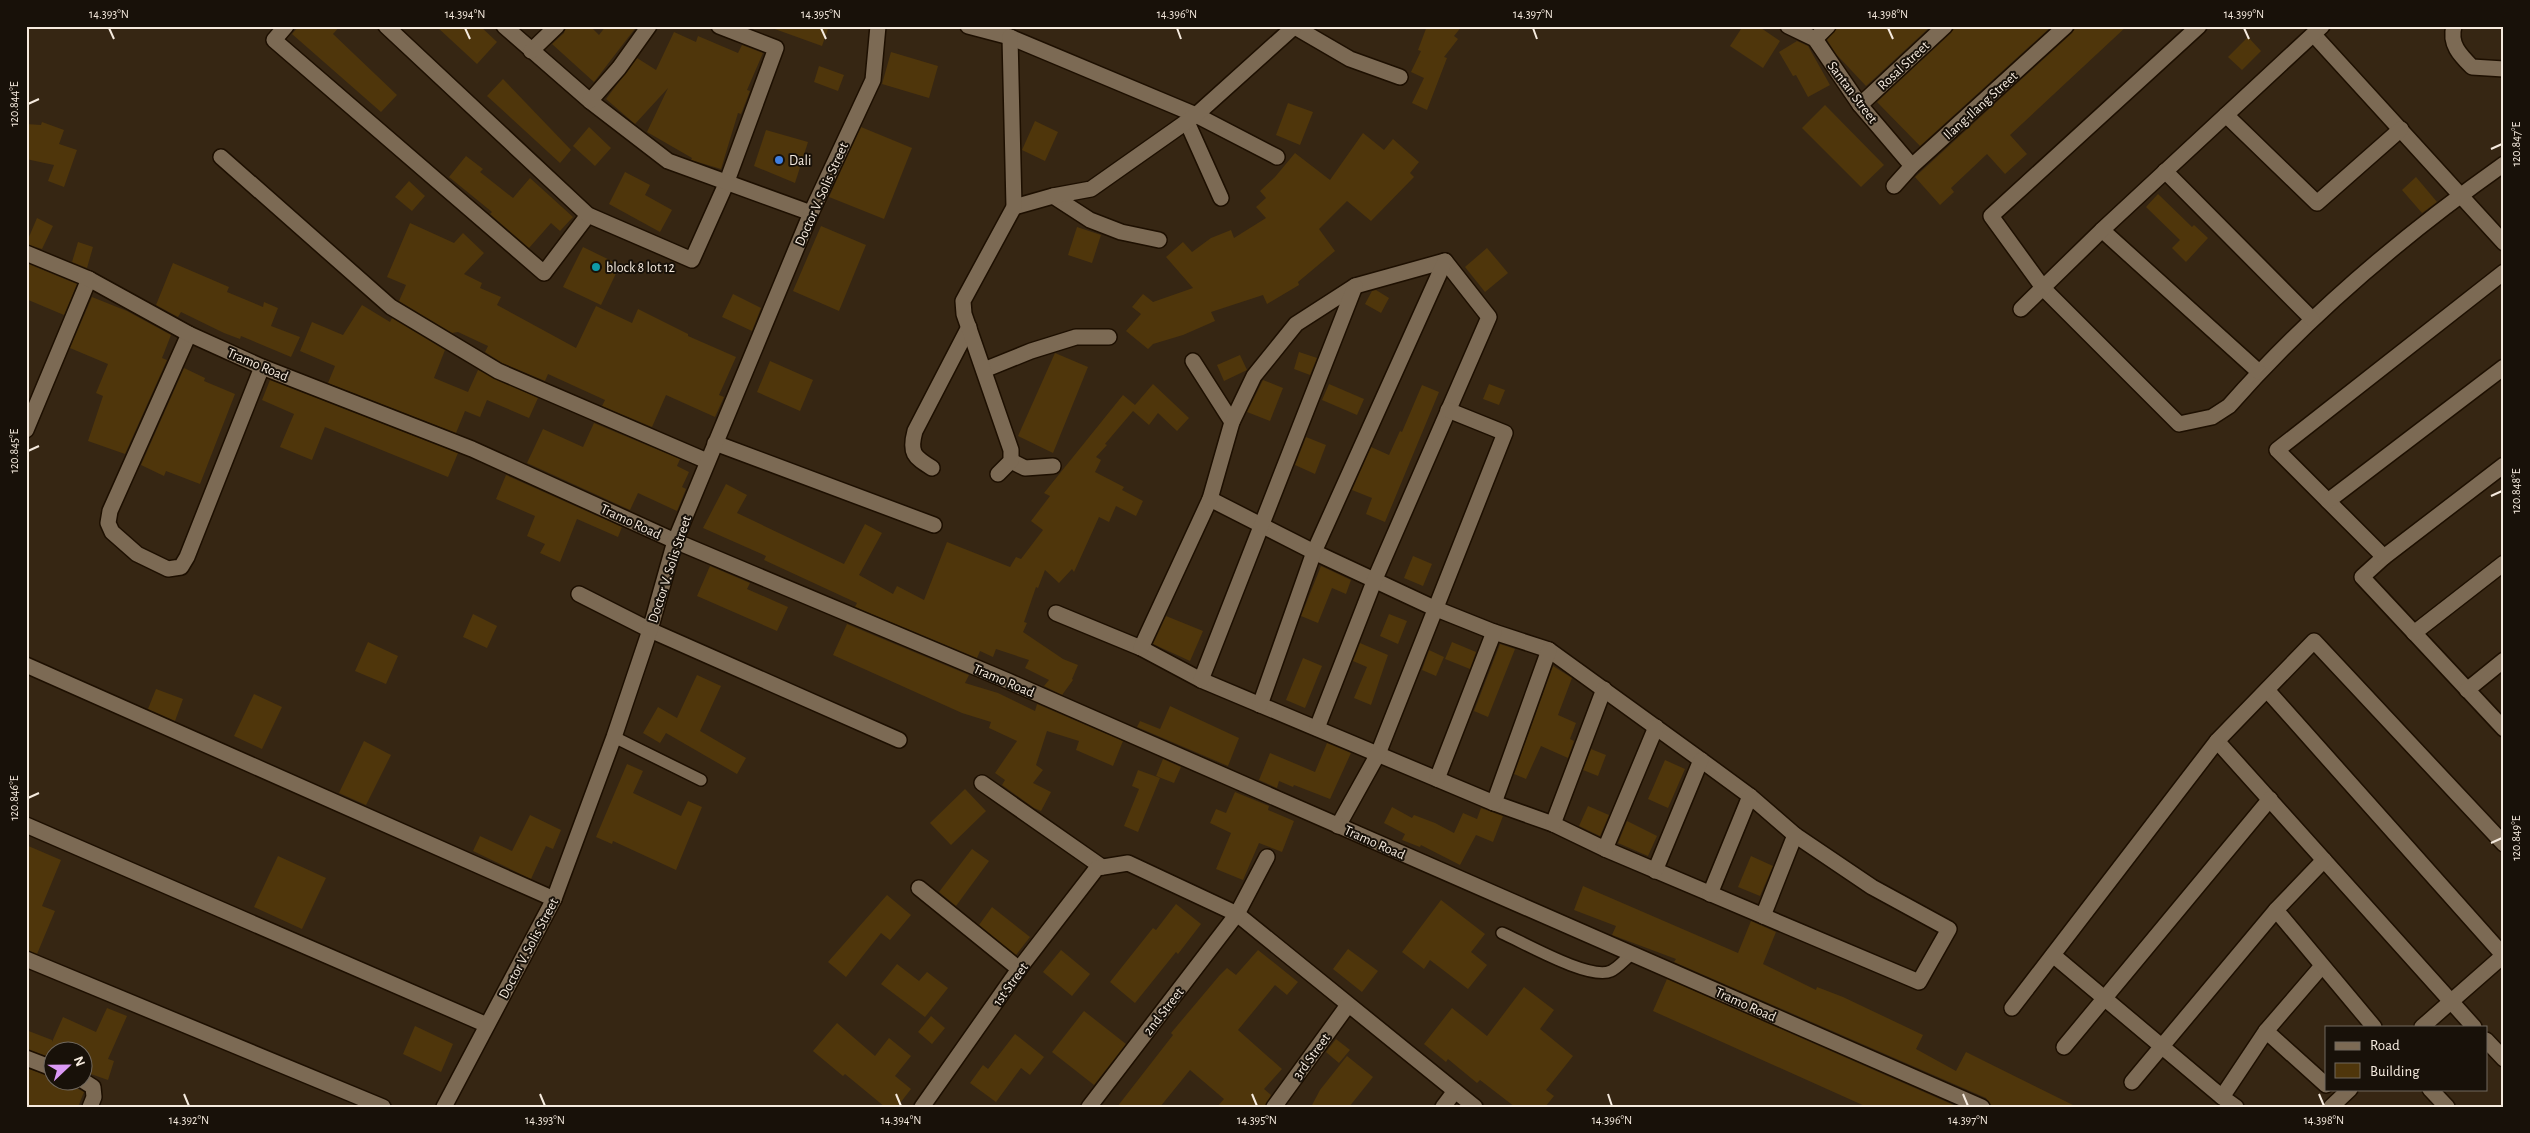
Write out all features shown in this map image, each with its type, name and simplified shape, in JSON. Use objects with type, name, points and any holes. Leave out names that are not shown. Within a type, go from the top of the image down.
[{"type":"street","points":[[286,26],[274,40],[544,272],[588,216]]},
{"type":"street","points":[[386,26],[588,216],[692,260],[726,184],[776,48],[719,26]]},
{"type":"street","points":[[504,26],[590,101],[668,161],[726,184],[811,213]]},
{"type":"street","points":[[531,50],[557,26]]},
{"type":"street","points":[[590,101],[619,68],[649,26]]},
{"type":"street","name":"Doctor V. Solis Street","points":[[444,1107],[554,899],[614,737],[650,630],[675,541],[811,213],[873,80],[878,26]]},
{"type":"street","points":[[968,26],[1010,37],[1277,157]]},
{"type":"street","name":"Santan Street","points":[[1788,26],[1815,39],[1860,104],[1912,166]]},
{"type":"street","points":[[1815,39],[1828,26]]},
{"type":"street","name":"Rosal Street","points":[[1860,104],[1945,26]]},
{"type":"street","name":"Ilang-Ilang Street","points":[[1894,186],[1912,166],[2066,26]]},
{"type":"street","points":[[2199,26],[1991,216],[2044,290],[2179,424],[2212,417],[2229,406],[2259,372],[2312,319],[2460,195],[2504,164]]},
{"type":"street","points":[[2454,26],[2451,37],[2458,53],[2472,67],[2504,69]]},
{"type":"street","points":[[1014,207],[1053,196],[1091,189],[1191,118],[1295,27],[1350,59],[1400,77]]},
{"type":"street","points":[[2021,309],[2044,290],[2102,230],[2318,30],[2401,129],[2504,242]]},
{"type":"street","points":[[998,474],[1011,461],[1011,450],[969,327],[963,301],[1014,207],[1010,37]]},
{"type":"street","points":[[2226,116],[2317,203],[2401,129]]},
{"type":"street","points":[[1191,118],[1221,198]]},
{"type":"street","points":[[221,157],[391,307],[498,371],[708,461]]},
{"type":"street","points":[[2165,171],[2312,319]]},
{"type":"street","points":[[1053,196],[1090,220],[1113,229],[1160,240]]},
{"type":"street","points":[[2102,230],[2259,372]]},
{"type":"street","name":"Tramo Road","points":[[26,253],[89,279],[189,334],[262,367],[472,449],[675,541],[999,678],[1982,1107]]},
{"type":"street","points":[[1141,648],[1210,498],[1232,422],[1254,376],[1296,324],[1355,286],[1445,261]]},
{"type":"street","points":[[1316,728],[1375,578],[1489,317],[1445,261]]},
{"type":"street","points":[[1260,704],[1314,552],[1445,261]]},
{"type":"street","points":[[2384,557],[2277,450],[2504,272]]},
{"type":"street","points":[[26,430],[89,279]]},
{"type":"street","points":[[1201,680],[1260,524],[1355,286]]},
{"type":"street","points":[[932,468],[917,459],[912,449],[915,431],[969,327]]},
{"type":"street","points":[[189,334],[110,511],[108,524],[112,532],[138,554],[168,569],[181,566],[187,557],[262,367]]},
{"type":"street","points":[[984,370],[1031,351],[1076,336],[1110,336]]},
{"type":"street","points":[[1193,361],[1232,422]]},
{"type":"street","points":[[2328,501],[2504,366]]},
{"type":"street","points":[[1338,826],[1378,754],[1434,608],[1505,433],[1448,410]]},
{"type":"street","points":[[715,443],[934,525]]},
{"type":"street","points":[[1011,461],[1025,468],[1035,469],[1054,466]]},
{"type":"street","points":[[2504,465],[2384,557],[2362,577],[2504,729]]},
{"type":"street","points":[[1056,613],[1141,648],[1201,680],[1494,803],[1553,824],[1605,850],[1919,982],[1949,929],[1872,887],[1795,835],[1750,796],[1549,650],[1494,632],[1434,608],[1375,578],[1314,552],[1210,498]]},
{"type":"street","points":[[2414,633],[2504,563]]},
{"type":"street","points":[[579,594],[650,630],[899,740]]},
{"type":"street","points":[[1438,779],[1494,632]]},
{"type":"street","points":[[2012,1008],[2217,741],[2314,641],[2504,844]]},
{"type":"street","points":[[1494,803],[1549,650]]},
{"type":"street","points":[[2467,690],[2504,660]]},
{"type":"street","points":[[26,665],[554,899]]},
{"type":"street","points":[[1553,824],[1604,689]]},
{"type":"street","points":[[2267,690],[2504,955],[2423,1026]]},
{"type":"street","points":[[1605,850],[1656,727]]},
{"type":"street","points":[[2217,741],[2473,1026]]},
{"type":"street","points":[[1655,871],[1701,760]]},
{"type":"street","points":[[982,783],[1102,867],[1128,863],[1237,914],[1348,1006],[1475,1107]]},
{"type":"street","points":[[1710,894],[1750,796]]},
{"type":"street","points":[[2064,1047],[2270,799]]},
{"type":"street","points":[[26,825],[487,1024]]},
{"type":"street","points":[[1763,916],[1795,835]]},
{"type":"street","name":"2nd Street","points":[[1089,1107],[1237,914],[1267,857]]},
{"type":"street","points":[[2132,1082],[2276,910],[2324,860]]},
{"type":"street","name":"1st Street","points":[[922,1107],[1019,969],[1097,868],[1102,867]]},
{"type":"street","points":[[920,888],[1019,969]]},
{"type":"street","points":[[2276,910],[2373,1026]]},
{"type":"street","points":[[2053,955],[2161,1047],[2236,1107]]},
{"type":"street","points":[[26,959],[382,1107]]},
{"type":"street","points":[[2222,1097],[2266,1031],[2322,966]]},
{"type":"street","name":"3rd Street","points":[[1274,1107],[1348,1006]]},
{"type":"street","points":[[2266,1031],[2325,1084]]},
{"type":"street","points":[[2488,1042],[2504,1059]]},
{"type":"street","points":[[26,1058],[42,1064]]},
{"type":"street","points":[[90,1107],[94,1097],[92,1086]]},
{"type":"street","points":[[2431,1090],[2447,1107]]},
{"type":"street","points":[[1443,1107],[1455,1091]]},
{"type":"lane","points":[[614,737],[701,780]]},
{"type":"lane","points":[[1502,933],[1584,970],[1600,974],[1611,971],[1632,954]]},
{"type":"building","points":[[299,26],[340,26],[333,34],[397,95],[381,112],[292,34]]},
{"type":"building","points":[[436,26],[480,26],[497,42],[477,64]]},
{"type":"building","points":[[566,26],[590,26],[599,35],[606,26],[637,26],[594,82],[552,44],[564,33]]},
{"type":"building","points":[[772,26],[829,26],[822,46],[772,28]]},
{"type":"building","points":[[1427,26],[1462,26],[1454,36],[1458,39],[1444,57],[1447,58],[1427,110],[1412,103],[1424,78],[1411,72],[1421,51],[1418,50]]},
{"type":"building","points":[[1743,26],[1758,26],[1780,41],[1763,68],[1730,46]]},
{"type":"building","points":[[1837,26],[1931,26],[1866,86],[1836,54],[1827,40]]},
{"type":"building","points":[[1954,26],[2052,26],[1920,146],[1877,102],[1951,33]]},
{"type":"building","points":[[2075,26],[2127,26],[2010,135],[2027,154],[2005,174],[1987,154],[1951,188],[1954,192],[1940,205],[1915,177],[2072,33]]},
{"type":"building","points":[[674,32],[696,42],[698,36],[738,53],[742,45],[763,53],[747,90],[750,91],[741,114],[738,113],[721,169],[691,160],[692,158],[647,132],[668,88],[635,124],[606,99],[637,58],[656,70]]},
{"type":"building","points":[[2248,37],[2261,51],[2242,70],[2228,57]]},
{"type":"building","points":[[1797,41],[1808,46],[1830,85],[1808,97],[1796,75],[1793,76],[1779,52]]},
{"type":"building","points":[[891,52],[938,66],[929,98],[882,84]]},
{"type":"building","points":[[819,66],[844,75],[838,91],[814,82]]},
{"type":"building","points":[[503,79],[571,150],[560,163],[487,96]]},
{"type":"building","points":[[1288,103],[1313,112],[1300,145],[1276,135]]},
{"type":"building","points":[[1825,105],[1884,165],[1861,187],[1802,128]]},
{"type":"building","points":[[1035,121],[1058,132],[1045,161],[1022,150]]},
{"type":"building","points":[[42,122],[64,130],[59,144],[77,150],[64,187],[48,181],[54,165],[26,159],[26,124],[41,125]]},
{"type":"building","points":[[589,127],[611,148],[595,166],[573,146]]},
{"type":"building","points":[[861,127],[912,148],[884,219],[829,197]]},
{"type":"building","name":"Dali","points":[[766,130],[808,142],[795,183],[754,166]]},
{"type":"building","points":[[1363,133],[1384,150],[1393,139],[1419,162],[1410,173],[1414,177],[1371,221],[1347,201],[1319,229],[1335,251],[1298,282],[1299,285],[1267,304],[1263,295],[1211,312],[1215,321],[1183,335],[1153,344],[1148,349],[1126,331],[1141,314],[1132,307],[1143,294],[1153,302],[1193,288],[1166,257],[1183,242],[1192,252],[1211,238],[1231,230],[1234,238],[1266,218],[1256,207],[1266,198],[1260,191],[1275,177],[1295,153],[1330,180]]},
{"type":"building","points":[[466,156],[483,169],[480,172],[513,198],[530,178],[573,217],[560,231],[551,223],[529,248],[490,214],[492,212],[449,177]]},
{"type":"building","points":[[625,172],[650,185],[645,195],[672,210],[660,232],[609,204]]},
{"type":"building","points":[[2416,177],[2437,202],[2422,213],[2402,190]]},
{"type":"building","points":[[409,181],[425,196],[412,211],[395,197]]},
{"type":"building","points":[[2158,194],[2192,227],[2194,225],[2208,238],[2186,262],[2172,248],[2180,240],[2146,207]]},
{"type":"building","points":[[37,218],[53,226],[42,249],[26,244]]},
{"type":"building","points":[[410,223],[454,243],[463,233],[484,253],[464,274],[482,283],[480,288],[501,297],[497,305],[576,348],[596,306],[632,323],[638,309],[688,334],[688,336],[736,357],[719,395],[724,397],[715,417],[666,395],[652,427],[602,406],[605,400],[548,374],[545,381],[502,363],[485,352],[488,346],[458,332],[452,333],[399,301],[406,285],[387,277]]},
{"type":"building","points":[[821,226],[866,245],[839,311],[793,291]]},
{"type":"building","points":[[1077,227],[1101,235],[1092,263],[1068,255]]},
{"type":"building","points":[[78,242],[93,247],[87,268],[72,262]]},
{"type":"building","points":[[583,247],[620,265],[601,305],[563,287]]},
{"type":"building","points":[[1487,248],[1508,273],[1485,292],[1465,267]]},
{"type":"building","points":[[26,263],[77,284],[64,315],[26,299]]},
{"type":"building","points":[[173,263],[229,287],[227,292],[263,307],[264,302],[278,308],[271,326],[300,337],[291,357],[241,336],[240,339],[224,333],[181,312],[178,317],[156,305]]},
{"type":"building","points":[[1376,290],[1389,298],[1381,313],[1365,304],[1372,291]]},
{"type":"building","points":[[733,294],[761,308],[752,331],[722,317]]},
{"type":"building","points":[[92,297],[127,311],[171,335],[162,358],[167,360],[125,454],[88,441],[103,396],[96,393],[108,364],[70,348]]},
{"type":"building","points":[[362,305],[390,322],[392,318],[445,350],[434,378],[468,392],[478,370],[538,398],[529,418],[487,400],[480,417],[465,411],[456,433],[328,383],[335,366],[300,351],[312,322],[343,335]]},
{"type":"building","points":[[1299,352],[1317,358],[1310,375],[1294,369]]},
{"type":"building","points":[[1055,353],[1088,367],[1053,453],[1018,436]]},
{"type":"building","points":[[1240,355],[1247,370],[1224,381],[1217,365]]},
{"type":"building","points":[[770,361],[813,380],[800,411],[757,392]]},
{"type":"building","points":[[184,368],[205,378],[204,381],[235,394],[200,484],[166,471],[164,476],[141,465]]},
{"type":"building","points":[[270,380],[458,453],[448,477],[325,427],[312,460],[280,447],[294,414],[262,400]]},
{"type":"building","points":[[1263,380],[1283,388],[1270,421],[1247,412]]},
{"type":"building","points":[[1153,384],[1189,418],[1177,431],[1158,413],[1149,425],[1133,411],[1096,457],[1101,460],[1095,472],[1124,487],[1122,490],[1143,501],[1136,516],[1116,506],[1109,522],[1099,517],[1074,572],[1072,569],[1059,583],[1045,570],[1038,588],[1036,587],[1024,622],[1027,623],[1023,632],[1063,659],[1078,665],[1073,680],[1062,695],[1044,686],[1049,680],[1025,668],[1029,660],[996,649],[993,657],[980,651],[977,658],[855,607],[857,603],[764,560],[766,556],[703,528],[726,484],[747,495],[737,513],[844,564],[865,524],[882,533],[859,575],[893,594],[897,586],[924,600],[947,542],[1010,567],[1016,557],[1021,559],[1043,530],[1031,521],[1050,496],[1044,493],[1123,395],[1135,405]]},
{"type":"building","points":[[1329,384],[1364,399],[1357,415],[1322,400]]},
{"type":"building","points":[[1489,384],[1505,390],[1499,405],[1483,399]]},
{"type":"building","points":[[1422,385],[1439,392],[1385,522],[1366,514],[1372,498],[1352,490],[1371,447],[1389,455],[1400,431],[1402,432]]},
{"type":"building","points":[[594,423],[680,459],[677,466],[689,472],[682,487],[686,489],[677,511],[638,493],[630,510],[527,463],[543,429],[583,447]]},
{"type":"building","points":[[1306,437],[1326,445],[1315,474],[1295,465]]},
{"type":"building","points":[[506,475],[622,527],[618,537],[577,519],[560,562],[540,553],[545,544],[527,536],[535,516],[496,499]]},
{"type":"building","points":[[1413,556],[1432,564],[1423,586],[1404,578]]},
{"type":"building","points":[[710,566],[750,583],[747,589],[788,607],[777,631],[697,596]]},
{"type":"building","points":[[1321,566],[1351,580],[1346,594],[1332,588],[1318,623],[1301,616]]},
{"type":"building","points":[[473,614],[497,626],[487,648],[463,637]]},
{"type":"building","points":[[1389,614],[1407,621],[1398,644],[1380,636]]},
{"type":"building","points":[[1166,616],[1203,631],[1190,661],[1153,644]]},
{"type":"building","points":[[847,624],[969,675],[965,683],[998,693],[1035,711],[1037,704],[1123,741],[1113,766],[1076,750],[1079,741],[1047,731],[1036,765],[1043,770],[1033,783],[1051,792],[1041,811],[1034,808],[1002,785],[1005,780],[995,773],[1017,741],[989,728],[991,722],[962,713],[833,655]]},
{"type":"building","points":[[368,642],[398,656],[386,684],[355,671]]},
{"type":"building","points":[[1452,642],[1476,652],[1470,669],[1445,659]]},
{"type":"building","points":[[1360,643],[1388,655],[1371,705],[1354,698],[1367,667],[1353,661]]},
{"type":"building","points":[[1500,644],[1515,649],[1488,717],[1474,711]]},
{"type":"building","points":[[1429,650],[1444,657],[1436,676],[1422,670]]},
{"type":"building","points":[[1303,658],[1322,666],[1305,708],[1286,700]]},
{"type":"building","points":[[1553,666],[1572,678],[1558,715],[1576,723],[1570,739],[1574,741],[1568,758],[1541,746],[1526,779],[1514,774]]},
{"type":"building","points":[[697,675],[721,686],[700,731],[746,758],[737,774],[666,733],[660,743],[643,733],[658,707],[677,718]]},
{"type":"building","points":[[156,689],[183,699],[175,721],[148,709]]},
{"type":"building","points":[[254,694],[282,707],[262,749],[234,736]]},
{"type":"building","points":[[1170,706],[1239,738],[1228,766],[1137,727],[1140,721],[1160,729]]},
{"type":"building","points":[[364,741],[391,755],[366,805],[339,793]]},
{"type":"building","points":[[1327,743],[1351,753],[1330,799],[1294,785],[1293,787],[1279,781],[1277,788],[1259,780],[1270,753],[1315,772]]},
{"type":"building","points":[[1591,749],[1606,755],[1598,776],[1583,770]]},
{"type":"building","points":[[1163,759],[1181,767],[1174,783],[1156,776]]},
{"type":"building","points":[[1665,760],[1685,769],[1668,808],[1648,799]]},
{"type":"building","points":[[627,764],[643,771],[633,793],[681,816],[688,801],[702,807],[676,870],[613,841],[612,844],[596,837]]},
{"type":"building","points":[[1138,770],[1160,778],[1138,832],[1124,826],[1139,789],[1132,786]]},
{"type":"building","points":[[965,789],[986,811],[951,845],[930,823]]},
{"type":"building","points":[[1235,792],[1269,806],[1268,810],[1294,821],[1282,852],[1259,843],[1243,880],[1216,869],[1231,833],[1210,823],[1216,809],[1226,813]]},
{"type":"building","points":[[1588,806],[1609,815],[1600,836],[1579,826]]},
{"type":"building","points":[[1392,807],[1412,818],[1414,815],[1454,833],[1463,813],[1477,819],[1481,808],[1503,816],[1493,842],[1476,835],[1460,865],[1421,845],[1420,847],[1402,840],[1405,834],[1384,823]]},
{"type":"building","points":[[530,815],[561,830],[553,849],[546,846],[531,879],[473,851],[480,836],[512,851]]},
{"type":"building","points":[[1627,821],[1657,836],[1648,856],[1618,843]]},
{"type":"building","points":[[26,845],[61,860],[42,906],[55,911],[37,954],[26,950]]},
{"type":"building","points":[[972,849],[989,861],[956,906],[939,892]]},
{"type":"building","points":[[278,856],[326,878],[302,929],[254,907]]},
{"type":"building","points":[[1751,856],[1773,866],[1760,896],[1738,887]]},
{"type":"building","points":[[1583,886],[1738,953],[1751,921],[1776,932],[1763,964],[1816,990],[1817,987],[1843,997],[1923,1035],[1916,1049],[1956,1071],[1966,1052],[2077,1107],[1991,1107],[1986,1098],[1674,962],[1676,959],[1612,935],[1616,926],[1574,910]]},
{"type":"building","points":[[887,895],[911,915],[890,940],[881,933],[846,977],[828,962]]},
{"type":"building","points":[[1441,900],[1485,934],[1471,952],[1487,965],[1468,989],[1430,960],[1424,969],[1402,952]]},
{"type":"building","points":[[1176,904],[1201,924],[1178,954],[1176,952],[1135,1003],[1110,982],[1153,928],[1156,930]]},
{"type":"building","points":[[992,907],[1030,937],[1016,955],[979,925]]},
{"type":"building","points":[[1348,949],[1378,971],[1362,992],[1333,969]]},
{"type":"building","points":[[1061,950],[1090,974],[1072,996],[1043,972]]},
{"type":"building","points":[[1258,950],[1298,982],[1287,995],[1275,985],[1238,1030],[1282,1069],[1264,1089],[1271,1095],[1265,1107],[1217,1107],[1224,1099],[1190,1070],[1160,1107],[1117,1107],[1173,1035],[1171,1033],[1219,976],[1227,968],[1236,975]]},
{"type":"building","points":[[897,964],[919,981],[927,972],[948,988],[925,1017],[881,984]]},
{"type":"building","points":[[1667,979],[1958,1107],[1867,1107],[1653,1011]]},
{"type":"building","points":[[1524,987],[1554,1010],[1540,1029],[1573,1056],[1546,1090],[1554,1096],[1545,1107],[1515,1107],[1480,1080],[1477,1083],[1448,1059],[1446,1062],[1424,1044],[1452,1008],[1487,1036]]},
{"type":"building","points":[[107,1008],[127,1016],[108,1059],[114,1061],[108,1080],[92,1074],[92,1040],[53,1040],[63,1017],[96,1032]]},
{"type":"building","points":[[1084,1011],[1126,1044],[1094,1085],[1052,1052]]},
{"type":"building","points":[[931,1016],[945,1028],[932,1044],[918,1032]]},
{"type":"building","points":[[837,1023],[875,1056],[889,1038],[911,1056],[895,1076],[911,1089],[897,1107],[885,1107],[813,1051]]},
{"type":"building","points":[[415,1026],[453,1044],[441,1072],[403,1054]]},
{"type":"building","points":[[26,1030],[52,1040],[42,1040],[42,1055],[26,1049]]},
{"type":"building","points":[[1015,1034],[1044,1057],[1030,1075],[1021,1068],[996,1102],[970,1083],[983,1065],[988,1069]]},
{"type":"building","points":[[1336,1039],[1350,1050],[1339,1063],[1326,1052]]},
{"type":"building","points":[[1347,1056],[1373,1077],[1349,1107],[1311,1107],[1320,1090]]},
{"type":"building","points":[[26,1068],[42,1074],[42,1090],[80,1090],[84,1092],[78,1107],[26,1107]]},
{"type":"place","name":"Dali","points":[[779,160]]},
{"type":"place","name":"block 8 lot 12","points":[[596,267]]}]
